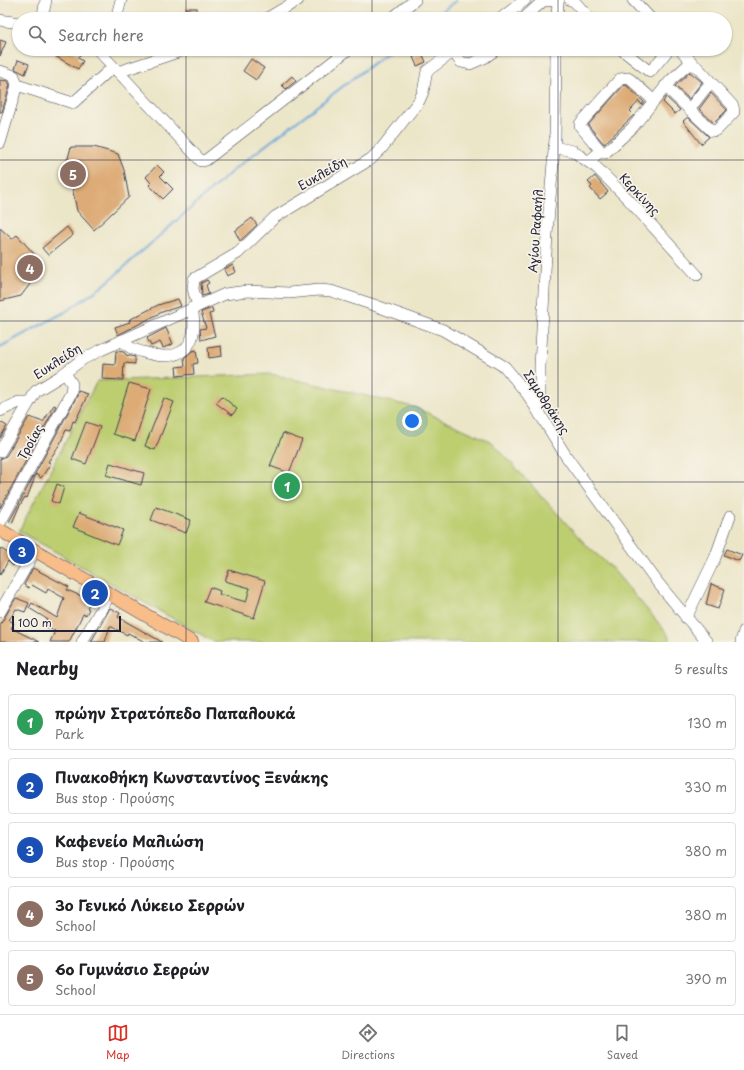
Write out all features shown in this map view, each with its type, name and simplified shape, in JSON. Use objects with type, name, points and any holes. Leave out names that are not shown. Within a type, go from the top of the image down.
[{"type":"main road","points":[[0,530],[188,641]]},
{"type":"street","points":[[43,12],[46,0]]},
{"type":"street","points":[[118,12],[121,0]]},
{"type":"street","points":[[278,12],[298,0]]},
{"type":"street","points":[[400,12],[415,0]]},
{"type":"street","points":[[509,12],[525,0]]},
{"type":"street","points":[[531,12],[543,1],[558,0],[557,12]]},
{"type":"street","points":[[570,0],[574,1],[584,12]]},
{"type":"street","points":[[633,0],[644,12]]},
{"type":"street","points":[[0,20],[12,22]]},
{"type":"street","points":[[108,56],[116,70],[200,161],[206,160],[340,56]]},
{"type":"street","points":[[17,85],[72,103],[116,70],[163,56]]},
{"type":"street","name":"Ευκλείδη","points":[[0,452],[38,389],[65,373],[89,356],[195,307],[193,289],[194,280],[238,253],[275,217],[375,156],[419,101],[423,92],[427,71],[447,56]]},
{"type":"street","points":[[458,56],[461,62],[470,64],[487,56]]},
{"type":"street","name":"Αγίου Ραφαήλ","points":[[540,415],[540,367],[547,234],[554,147],[556,56]]},
{"type":"street","points":[[630,56],[650,72],[663,56]]},
{"type":"street","points":[[665,86],[713,131],[717,130],[733,114],[735,110],[734,107],[686,56]]},
{"type":"street","points":[[653,100],[628,78],[620,79],[580,124],[580,126],[601,151],[605,153],[629,131],[665,86],[687,65],[690,64],[695,66]]},
{"type":"street","points":[[0,71],[14,76],[17,85],[5,109],[0,143]]},
{"type":"street","points":[[688,109],[698,101],[699,94],[711,83]]},
{"type":"street","name":"Κερκίνης","points":[[554,147],[573,151],[589,161],[628,199],[697,275]]},
{"type":"street","points":[[589,161],[601,151]]},
{"type":"street","name":"Σαμοθράκης","points":[[195,307],[225,294],[236,292],[293,293],[319,290],[340,294],[449,334],[505,367],[528,395],[581,476],[658,583],[707,642]]},
{"type":"street","points":[[122,340],[128,347],[147,353],[165,357],[174,356],[187,348],[192,341],[195,307]]},
{"type":"street","name":"Τροίας","points":[[0,523],[71,393],[72,384],[65,373]]},
{"type":"street","points":[[528,395],[540,391]]},
{"type":"street","points":[[0,411],[18,402],[29,402]]},
{"type":"street","points":[[686,618],[715,558],[730,516]]},
{"type":"street","points":[[0,612],[36,551]]},
{"type":"street","points":[[82,642],[110,594]]},
{"type":"street","points":[[741,642],[744,631]]},
{"type":"green space","points":[[271,374],[414,407],[492,442],[588,547],[609,565],[667,633],[671,642],[214,642],[19,531],[97,381]]},
{"type":"building","points":[[186,8],[197,8],[197,12],[186,12]]},
{"type":"building","points":[[0,40],[6,42],[0,56]]},
{"type":"building","points":[[55,56],[79,56],[78,58],[83,61],[78,69]]},
{"type":"building","points":[[423,56],[426,62],[417,66],[413,57]]},
{"type":"building","points":[[251,59],[264,68],[256,80],[243,71]]},
{"type":"building","points":[[18,60],[29,64],[25,74],[15,69]]},
{"type":"building","points":[[690,72],[702,82],[689,99],[675,86]]},
{"type":"building","points":[[292,76],[296,81],[286,89],[282,85]]},
{"type":"building","points":[[0,80],[8,81],[10,85],[2,112],[0,112]]},
{"type":"building","points":[[626,85],[644,102],[642,105],[639,101],[630,111],[634,115],[604,144],[588,125],[623,86]]},
{"type":"building","points":[[711,93],[727,110],[714,123],[699,109]]},
{"type":"building","points":[[666,97],[680,110],[675,114],[663,102]]},
{"type":"building","points":[[688,117],[709,137],[701,144],[683,121]]},
{"type":"building","points":[[71,147],[94,147],[118,154],[124,170],[129,197],[94,230],[77,211],[67,162]]},
{"type":"building","points":[[157,165],[164,172],[160,176],[173,189],[163,199],[149,185],[151,183],[146,177]]},
{"type":"building","points":[[595,176],[608,192],[600,199],[590,188],[592,186],[588,182]]},
{"type":"building","points":[[252,218],[257,225],[240,241],[235,231]]},
{"type":"building","points":[[67,227],[73,235],[48,255],[42,248]]},
{"type":"building","points":[[0,228],[12,239],[17,235],[36,256],[33,280],[21,296],[0,301]]},
{"type":"building","points":[[233,265],[236,272],[227,276],[224,269]]},
{"type":"building","points":[[207,280],[209,283],[206,285],[209,294],[202,296],[201,283]]},
{"type":"building","points":[[178,299],[181,306],[162,312],[118,335],[115,327],[130,322],[129,320],[158,305]]},
{"type":"building","points":[[212,308],[213,313],[209,314],[215,336],[201,340],[200,329],[206,328],[201,312]]},
{"type":"building","points":[[166,328],[173,344],[163,348],[160,342],[151,346],[147,338]]},
{"type":"building","points":[[221,346],[222,356],[209,358],[208,348]]},
{"type":"building","points":[[196,350],[198,363],[193,364],[194,374],[177,376],[176,367],[185,366],[184,358],[192,351]]},
{"type":"building","points":[[116,351],[124,352],[126,355],[135,357],[135,364],[124,363],[123,380],[102,379],[103,364],[115,365]]},
{"type":"building","points":[[129,383],[151,389],[135,441],[113,434]]},
{"type":"building","points":[[78,391],[88,394],[75,422],[73,421],[70,431],[66,430],[60,444],[48,462],[51,463],[41,478],[36,474],[27,498],[25,497],[19,507],[12,523],[9,522],[77,396]]},
{"type":"building","points":[[222,396],[237,409],[232,415],[216,403]]},
{"type":"building","points":[[164,398],[174,402],[155,450],[145,446]]},
{"type":"building","points":[[54,405],[56,406],[0,508],[0,459],[6,456],[29,417],[43,422]]},
{"type":"building","points":[[0,422],[7,426],[0,438]]},
{"type":"building","points":[[86,422],[100,427],[86,464],[72,459]]},
{"type":"building","points":[[283,433],[302,440],[289,473],[270,466]]},
{"type":"building","points":[[110,463],[144,473],[141,485],[106,475]]},
{"type":"building","points":[[57,484],[64,487],[59,504],[51,501]]},
{"type":"building","points":[[156,507],[191,520],[186,533],[151,520]]},
{"type":"building","points":[[79,513],[123,530],[117,545],[73,527]]},
{"type":"building","points":[[0,548],[17,559],[13,566],[8,561],[0,575]]},
{"type":"building","points":[[727,549],[742,555],[739,561],[724,555]]},
{"type":"building","points":[[33,568],[69,587],[67,590],[91,600],[87,608],[89,609],[86,615],[83,614],[69,642],[50,642],[55,631],[44,626],[47,619],[29,608],[32,603],[57,618],[64,598],[48,589],[46,593],[32,585],[29,588],[24,585]]},
{"type":"building","points":[[229,570],[265,581],[254,618],[204,602],[210,587],[220,591],[219,594],[246,602],[250,588],[225,581]]},
{"type":"building","points":[[711,584],[725,589],[718,609],[706,605]]},
{"type":"building","points":[[16,598],[29,603],[25,612],[16,609],[9,620],[14,623],[11,628],[39,642],[0,642],[0,625]]},
{"type":"building","points":[[110,608],[120,613],[118,617],[162,642],[145,642],[110,626],[105,642],[91,642]]},
{"type":"waterway","points":[[441,12],[457,0]]},
{"type":"waterway","points":[[0,347],[65,312],[103,286],[237,167],[383,56]]},
{"type":"place","name":"6ο Γυμνάσιο Σερρών","points":[[73,174]]},
{"type":"place","name":"3ο Γενικό Λύκειο Σερρών","points":[[30,268]]},
{"type":"place","name":"πρώην Στρατόπεδο Παπαλουκά","points":[[287,486]]},
{"type":"place","name":"Καφενείο Μαλιώση","points":[[22,551]]},
{"type":"place","name":"Πινακοθήκη Κωνσταντίνος Ξενάκης","points":[[95,593]]}]
